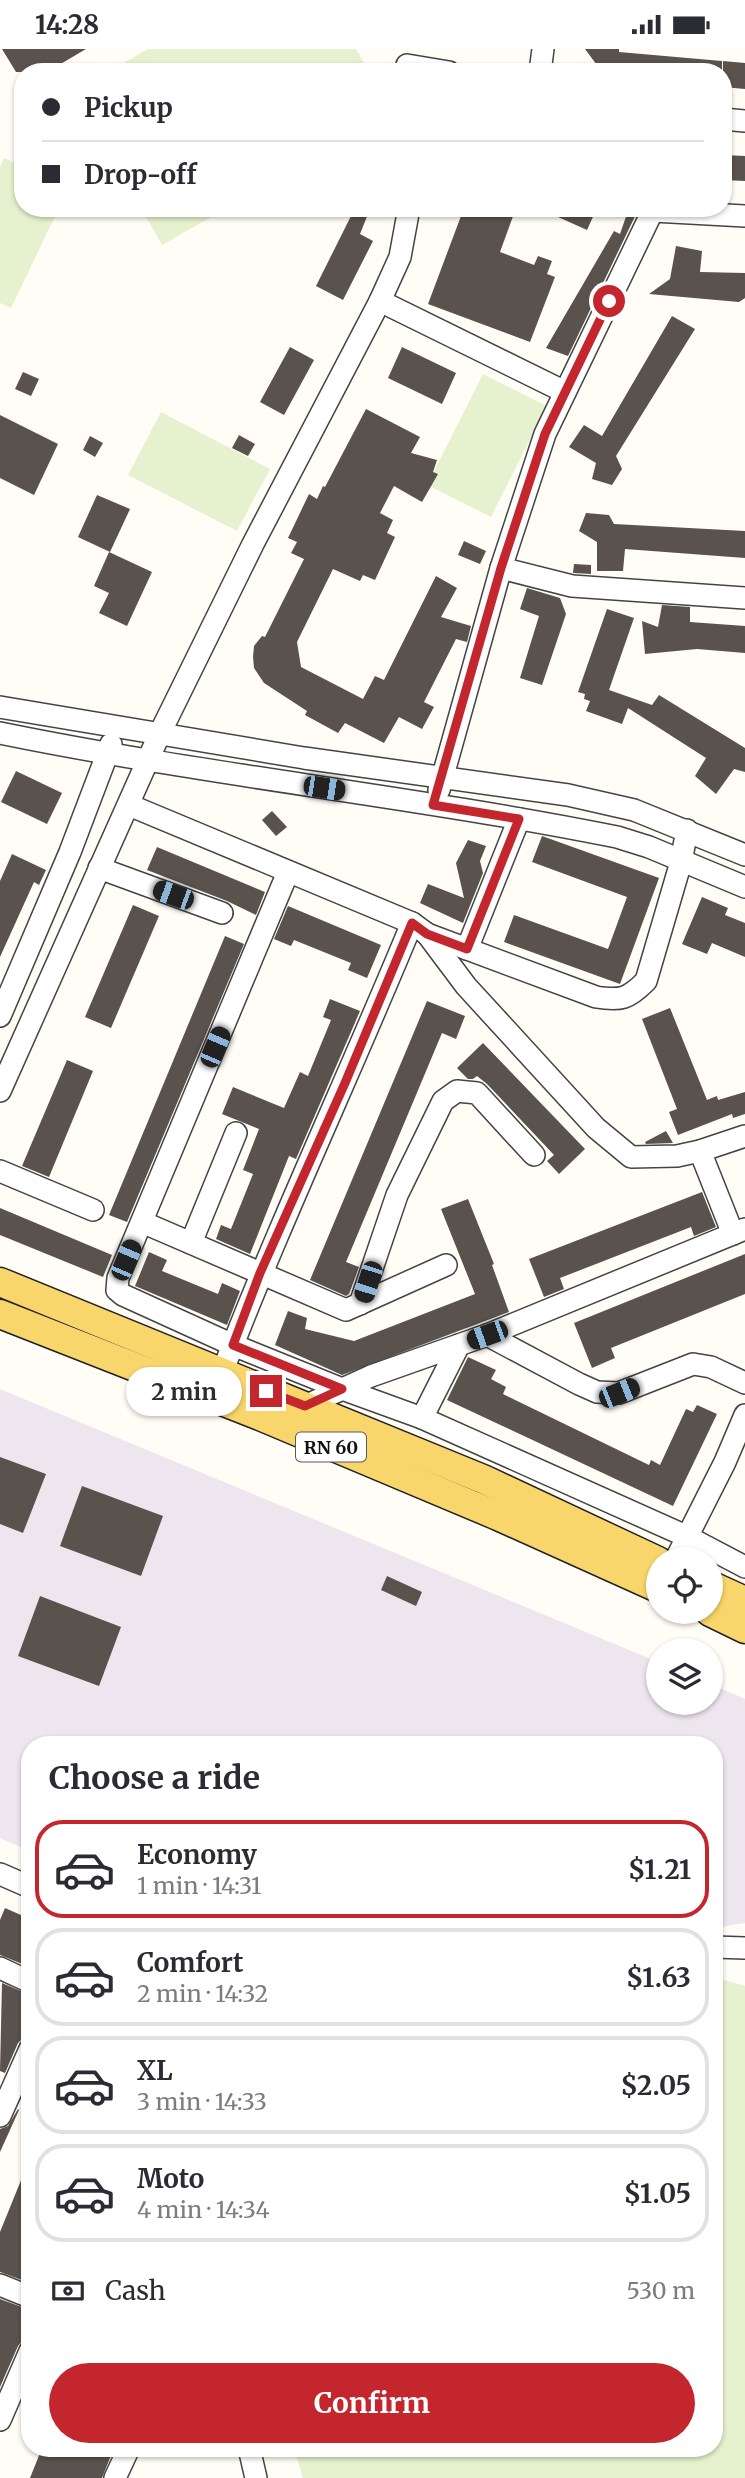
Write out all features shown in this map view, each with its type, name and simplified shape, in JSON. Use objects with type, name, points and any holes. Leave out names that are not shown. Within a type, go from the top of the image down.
[{"type":"main road","name":"RN 60","points":[[0,1282],[483,1479],[646,1554]]},
{"type":"main road","name":"RN 60","points":[[0,1314],[260,1416],[498,1516],[646,1583]]},
{"type":"main road","points":[[723,1591],[745,1601]]},
{"type":"main road","points":[[723,1618],[745,1629]]},
{"type":"street","points":[[0,1091],[160,733],[253,544],[380,301],[400,257],[407,217]]},
{"type":"street","points":[[433,805],[443,778],[501,568],[545,434],[650,217]]},
{"type":"street","points":[[380,301],[565,391]]},
{"type":"street","points":[[501,568],[572,586],[745,598]]},
{"type":"street","points":[[0,707],[304,758],[568,795],[634,810],[745,855]]},
{"type":"street","points":[[0,1016],[70,852],[119,726]]},
{"type":"street","points":[[0,733],[107,755],[433,805],[617,837],[649,847],[745,887]]},
{"type":"street","points":[[129,805],[467,949],[596,997],[617,1000],[633,994],[646,981],[681,862],[687,830]]},
{"type":"street","points":[[467,949],[519,819]]},
{"type":"street","points":[[99,868],[222,913]]},
{"type":"street","points":[[288,872],[116,1285],[117,1290],[233,1345],[422,1418],[688,1537],[745,1567]]},
{"type":"street","points":[[420,929],[466,986],[596,1128],[631,1157],[677,1157],[745,1136]]},
{"type":"street","points":[[222,1373],[260,1273],[345,1083],[420,929]]},
{"type":"street","points":[[360,1304],[397,1195],[443,1101],[457,1091],[477,1093],[534,1155]]},
{"type":"street","points":[[191,1243],[236,1133]]},
{"type":"street","points":[[305,1406],[371,1376],[487,1335],[739,1231],[700,1151]]},
{"type":"street","points":[[0,1171],[93,1210]]},
{"type":"street","points":[[142,1222],[346,1310],[446,1265]]},
{"type":"street","points":[[487,1335],[579,1384],[606,1394],[619,1393],[693,1364],[711,1367],[745,1383]]},
{"type":"street","points":[[422,1418],[459,1345]]},
{"type":"street","points":[[683,1547],[745,1415]]},
{"type":"street","points":[[0,1874],[21,1883]]},
{"type":"street","points":[[723,1947],[745,1948]]},
{"type":"street","points":[[0,1968],[21,1978]]},
{"type":"street","points":[[0,2116],[7,2083],[21,2062]]},
{"type":"street","points":[[0,2284],[21,2293]]},
{"type":"street","points":[[0,2420],[21,2372]]},
{"type":"street","points":[[115,2478],[125,2457]]},
{"type":"street","points":[[251,2457],[256,2478]]},
{"type":"shaded area","points":[[0,1389],[646,1657],[646,1715],[723,1715],[723,1689],[745,1699],[745,1923],[723,1927],[723,1736],[21,1736],[21,1847],[0,1838]]},
{"type":"green space","points":[[148,49],[356,49],[364,63],[124,63]]},
{"type":"green space","points":[[4,158],[14,163],[14,217],[55,217],[11,308],[0,303],[0,167]]},
{"type":"green space","points":[[146,217],[211,217],[162,245]]},
{"type":"green space","points":[[483,374],[547,406],[491,517],[427,485]]},
{"type":"green space","points":[[161,412],[270,469],[237,531],[128,475]]},
{"type":"green space","points":[[723,1980],[745,1986],[745,2478],[303,2478],[297,2457],[723,2457]]},
{"type":"building","points":[[2,49],[86,49],[62,63],[14,63],[14,69]]},
{"type":"building","points":[[585,49],[619,49],[619,52],[722,61],[722,63],[595,63]]},
{"type":"building","points":[[723,61],[745,63],[745,89],[732,88],[732,63]]},
{"type":"building","points":[[732,155],[745,156],[745,181],[732,180]]},
{"type":"building","points":[[350,217],[367,217],[360,234],[373,241],[343,300],[316,286]]},
{"type":"building","points":[[461,217],[513,217],[500,252],[534,265],[538,256],[552,261],[547,274],[555,277],[530,342],[428,304]]},
{"type":"building","points":[[558,217],[593,217],[587,230]]},
{"type":"building","points":[[626,217],[635,217],[568,356],[546,348],[614,231],[620,234]]},
{"type":"building","points":[[676,246],[702,251],[700,272],[745,273],[745,298],[739,302],[649,294],[670,279]]},
{"type":"building","points":[[672,316],[695,329],[616,456],[622,469],[612,485],[592,479],[596,463],[569,447],[584,425],[602,436]]},
{"type":"building","points":[[290,347],[314,360],[284,415],[260,402]]},
{"type":"building","points":[[402,347],[456,373],[442,404],[388,378]]},
{"type":"building","points":[[23,372],[39,379],[31,396],[15,389]]},
{"type":"building","points":[[366,409],[420,437],[411,453],[437,460],[433,472],[438,474],[422,502],[394,486],[380,513],[393,520],[387,533],[395,537],[375,580],[363,575],[360,581],[333,569],[297,642],[301,667],[363,699],[375,676],[384,680],[436,576],[457,588],[441,617],[471,626],[467,642],[456,639],[424,702],[434,707],[422,729],[399,717],[384,743],[345,723],[338,733],[305,715],[307,711],[264,683],[254,668],[253,657],[254,646],[262,636],[265,637],[304,559],[291,553],[297,542],[288,538],[309,494],[317,499],[323,486],[325,487]]},
{"type":"building","points":[[0,415],[58,444],[34,495],[0,478]]},
{"type":"building","points":[[239,435],[255,444],[248,456],[232,448]]},
{"type":"building","points":[[90,436],[103,443],[95,457],[83,450]]},
{"type":"building","points":[[97,495],[130,509],[110,552],[78,537]]},
{"type":"building","points":[[586,513],[609,515],[614,524],[745,531],[745,558],[625,549],[623,571],[597,571],[597,542],[579,531]]},
{"type":"building","points":[[464,541],[486,551],[480,564],[458,555]]},
{"type":"building","points":[[109,552],[152,572],[127,626],[99,613],[109,593],[94,586]]},
{"type":"building","points":[[574,564],[591,565],[591,574],[573,573]]},
{"type":"building","points":[[527,588],[560,598],[566,614],[542,685],[520,678],[539,616],[520,609]]},
{"type":"building","points":[[662,605],[690,607],[690,622],[745,626],[745,653],[697,649],[645,654],[642,621],[658,627]]},
{"type":"building","points":[[607,609],[634,618],[609,690],[652,705],[659,695],[745,748],[745,772],[734,769],[716,794],[695,776],[706,758],[628,708],[622,724],[586,711],[590,701],[584,699],[585,694],[578,692]]},
{"type":"building","points":[[16,771],[62,793],[47,824],[1,802]]},
{"type":"building","points":[[272,811],[287,827],[276,836],[262,820]]},
{"type":"building","points":[[542,836],[659,878],[620,984],[504,942],[514,915],[608,949],[627,897],[532,862]]},
{"type":"building","points":[[468,840],[486,846],[480,861],[483,873],[463,923],[420,903],[428,884],[464,898],[456,863]]},
{"type":"building","points":[[157,847],[265,892],[256,915],[147,870]]},
{"type":"building","points":[[12,854],[46,870],[39,885],[34,882],[0,957],[0,881]]},
{"type":"building","points":[[702,897],[728,908],[725,915],[745,923],[745,957],[712,943],[707,954],[682,944]]},
{"type":"building","points":[[133,905],[159,916],[111,1028],[85,1017]]},
{"type":"building","points":[[288,906],[381,945],[367,978],[348,970],[351,963],[294,940],[291,946],[274,939]]},
{"type":"building","points":[[225,936],[244,944],[127,1222],[109,1215]]},
{"type":"building","points":[[330,999],[360,1011],[296,1159],[289,1156],[250,1254],[216,1239],[221,1225],[231,1229],[253,1174],[243,1170],[259,1129],[222,1114],[233,1087],[284,1108],[300,1072],[308,1076],[331,1020],[323,1017]]},
{"type":"building","points":[[427,1001],[465,1016],[456,1039],[442,1033],[346,1262],[359,1267],[346,1296],[310,1280]]},
{"type":"building","points":[[670,1008],[707,1100],[717,1096],[718,1100],[745,1092],[745,1114],[733,1118],[732,1114],[678,1135],[669,1112],[677,1109],[642,1019]]},
{"type":"building","points":[[483,1043],[585,1149],[559,1174],[547,1161],[554,1155],[487,1084],[477,1076],[468,1079],[457,1068]]},
{"type":"building","points":[[67,1060],[93,1071],[49,1177],[22,1166]]},
{"type":"building","points":[[666,1131],[673,1143],[646,1144],[645,1142]]},
{"type":"building","points":[[702,1192],[716,1227],[694,1236],[691,1227],[560,1278],[564,1289],[544,1297],[529,1259]]},
{"type":"building","points":[[468,1199],[494,1264],[492,1265],[509,1312],[342,1375],[275,1345],[288,1311],[307,1318],[305,1329],[354,1341],[475,1294],[441,1209]]},
{"type":"building","points":[[0,1208],[112,1255],[103,1277],[0,1235]]},
{"type":"building","points":[[149,1252],[167,1260],[162,1271],[218,1294],[222,1283],[240,1291],[227,1325],[135,1286]]},
{"type":"building","points":[[745,1254],[745,1294],[611,1348],[615,1358],[592,1368],[574,1323]]},
{"type":"building","points":[[468,1357],[496,1370],[491,1379],[506,1387],[503,1394],[649,1465],[651,1460],[660,1465],[686,1409],[693,1412],[697,1405],[717,1414],[673,1506],[447,1400]]},
{"type":"building","points":[[0,1457],[46,1474],[23,1533],[0,1524]]},
{"type":"building","points":[[82,1486],[163,1516],[141,1576],[60,1546]]},
{"type":"building","points":[[387,1576],[422,1592],[416,1606],[381,1590]]},
{"type":"building","points":[[40,1596],[121,1627],[99,1686],[18,1656]]},
{"type":"building","points":[[5,1908],[21,1915],[21,1963],[0,1955],[0,1920]]},
{"type":"building","points":[[2,1983],[21,1991],[21,2040],[5,2073],[0,2071]]},
{"type":"building","points":[[18,2109],[0,2152],[0,2129],[8,2126]]},
{"type":"building","points":[[21,2180],[21,2280],[0,2272],[0,2232]]},
{"type":"building","points":[[0,2299],[21,2307],[21,2342],[0,2387]]},
{"type":"building","points":[[38,2457],[110,2457],[102,2478],[30,2478]]},
{"type":"route","points":[[266,1391],[305,1406],[342,1389],[233,1345],[260,1273],[345,1083],[412,923],[427,934],[467,949],[519,819],[433,805],[443,778],[501,568],[545,434],[609,301]]}]
